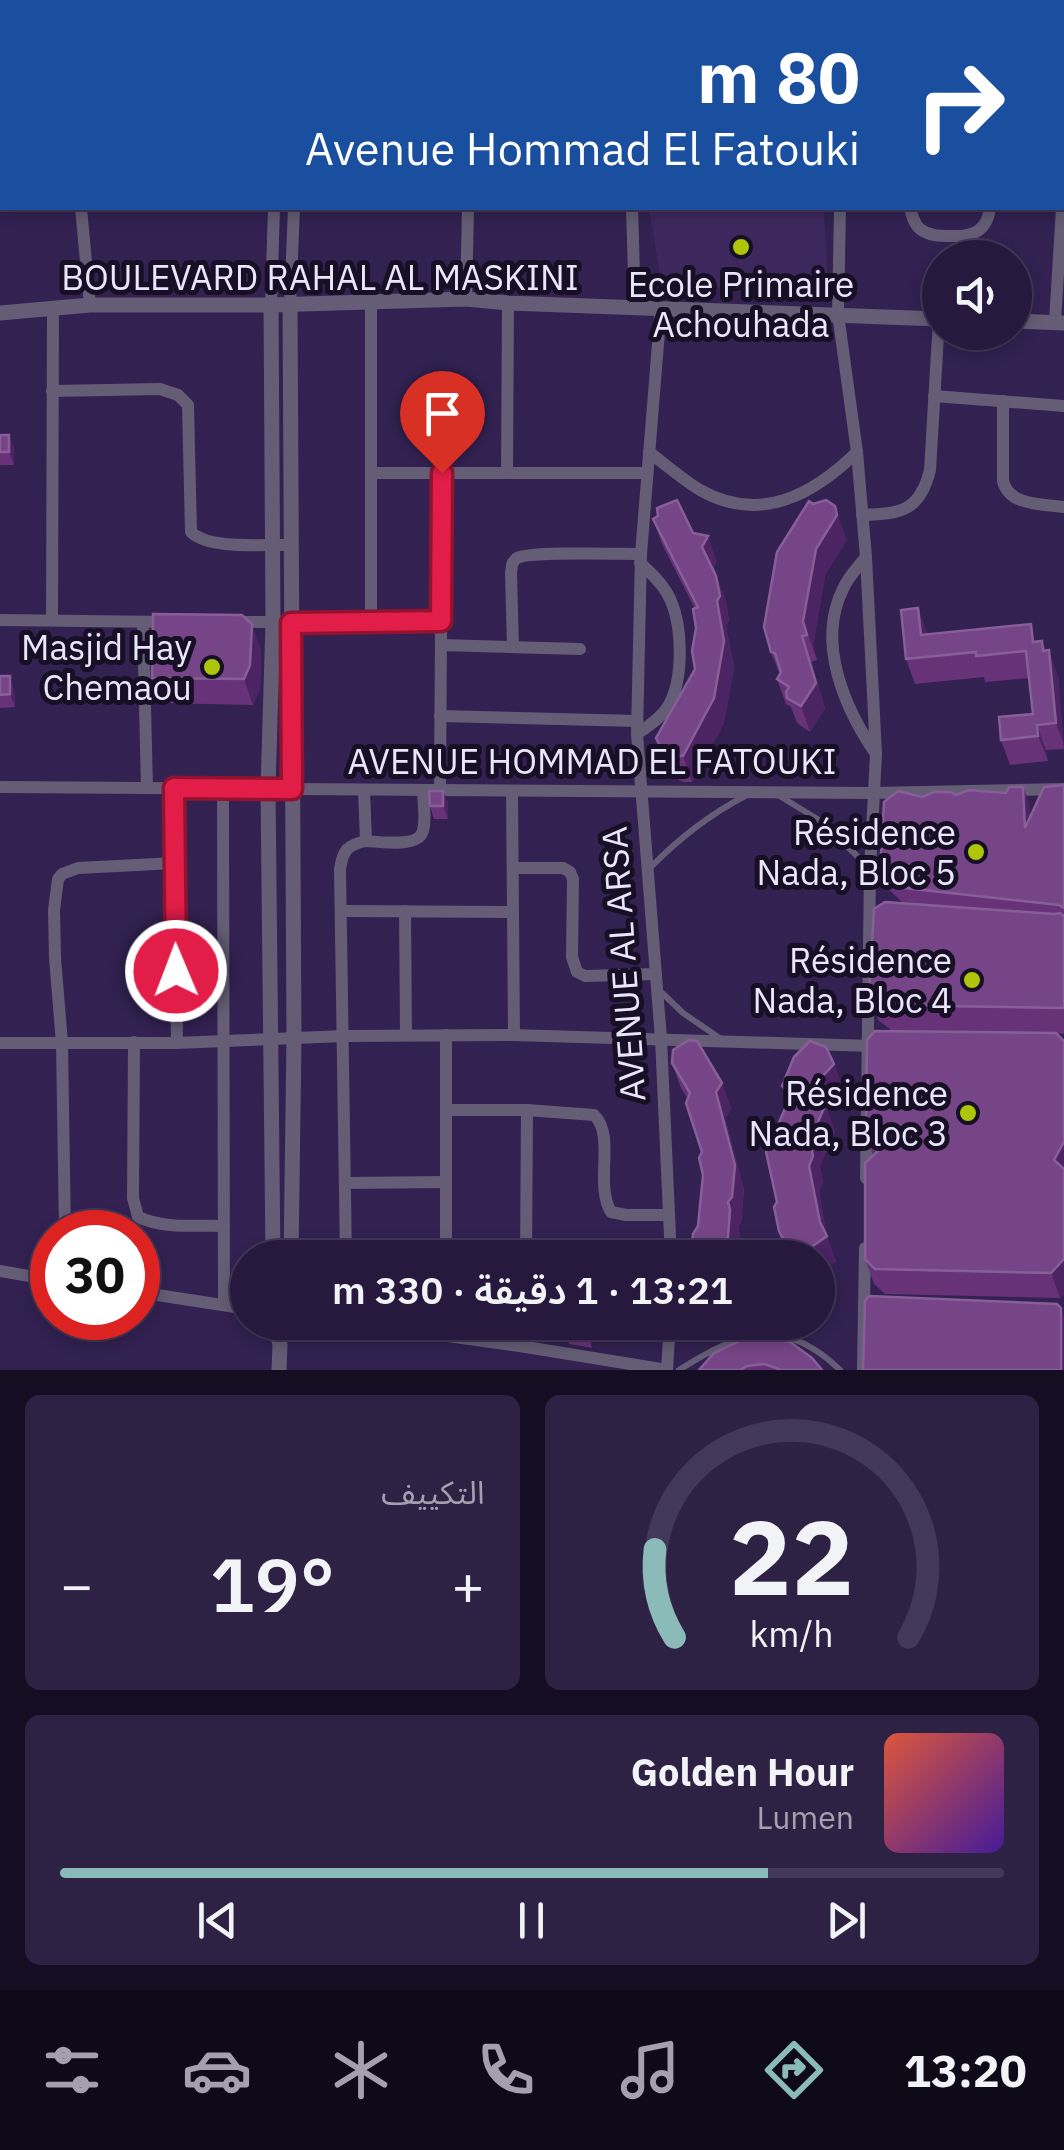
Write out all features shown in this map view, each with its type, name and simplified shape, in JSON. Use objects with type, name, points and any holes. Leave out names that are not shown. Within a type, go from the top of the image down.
[{"type":"street","points":[[81,210],[90,305]]},
{"type":"street","points":[[273,1240],[268,789],[273,622],[274,210]]},
{"type":"street","points":[[291,1240],[294,1038],[290,305],[294,210]]},
{"type":"street","points":[[466,299],[468,210]]},
{"type":"street","points":[[632,210],[635,306]]},
{"type":"street","points":[[840,210],[838,314],[857,452],[866,556],[876,754],[866,1046],[866,1200]]},
{"type":"street","points":[[911,210],[923,231],[964,237],[982,228],[989,210]]},
{"type":"street","points":[[1032,322],[1059,323],[1062,210]]},
{"type":"street","name":"BOULEVARD RAHAL AL MASKINI","points":[[0,312],[90,305],[290,305],[466,299],[922,318]]},
{"type":"street","points":[[508,302],[508,473]]},
{"type":"street","points":[[371,303],[371,621]]},
{"type":"street","name":"AVENUE AL ARSA","points":[[661,307],[641,558],[637,727],[661,1039],[670,1240]]},
{"type":"street","points":[[52,620],[53,309]]},
{"type":"street","points":[[862,515],[903,511],[920,497],[930,470],[937,350]]},
{"type":"street","points":[[52,392],[150,388],[178,395],[188,405],[190,532],[213,543],[290,545]]},
{"type":"street","points":[[934,396],[1064,406]]},
{"type":"street","points":[[1003,402],[1005,489],[1026,502],[1064,507]]},
{"type":"street","points":[[649,452],[702,491],[725,500],[763,505],[805,492],[857,452]]},
{"type":"street","points":[[371,473],[646,474]]},
{"type":"street","points":[[440,790],[442,473]]},
{"type":"street","points":[[440,716],[637,727],[659,718],[672,700],[678,677],[678,624],[670,599],[641,558],[535,554],[517,558],[511,572],[512,647]]},
{"type":"street","points":[[866,556],[838,599],[834,643],[841,690],[876,754]]},
{"type":"street","points":[[0,620],[180,622]]},
{"type":"street","points":[[217,622],[441,621]]},
{"type":"street","points":[[143,622],[147,788]]},
{"type":"street","points":[[441,644],[580,650]]},
{"type":"street","name":"AVENUE HOMMAD EL FATOUKI","points":[[0,787],[874,794],[1064,789]]},
{"type":"street","points":[[174,788],[177,1043]]},
{"type":"street","points":[[223,789],[224,1304]]},
{"type":"street","points":[[364,790],[366,842]]},
{"type":"street","points":[[346,1240],[340,869],[350,844],[412,842],[419,838],[423,831],[422,790]]},
{"type":"street","points":[[512,791],[514,1035]]},
{"type":"street","points":[[65,1210],[62,1043],[54,910],[58,879],[78,868],[175,864]]},
{"type":"street","points":[[512,868],[563,868],[570,872],[572,957],[577,972],[656,982]]},
{"type":"street","points":[[342,911],[513,912]]},
{"type":"street","points":[[406,912],[406,1035]]},
{"type":"street","points":[[870,916],[890,917]]},
{"type":"street","points":[[0,1043],[514,1035],[886,1046]]},
{"type":"street","points":[[446,1036],[446,1240]]},
{"type":"street","points":[[134,1042],[133,1198],[138,1217],[164,1224],[224,1226]]},
{"type":"street","points":[[446,1110],[594,1115],[603,1128],[603,1189],[610,1212],[668,1215]]},
{"type":"street","points":[[526,1240],[527,1110]]},
{"type":"street","points":[[345,1183],[446,1182]]},
{"type":"street","points":[[863,1370],[865,1239]]},
{"type":"street","points":[[0,1270],[30,1276]]},
{"type":"street","points":[[160,1295],[230,1305]]},
{"type":"street","points":[[865,1311],[885,1312]]},
{"type":"street","points":[[279,1340],[279,1370]]},
{"type":"street","points":[[280,1345],[282,1340]]},
{"type":"street","points":[[493,1340],[667,1370],[669,1340]]},
{"type":"street","points":[[526,1340],[526,1347]]},
{"type":"lane","points":[[648,871],[703,821],[752,792]]},
{"type":"lane","points":[[774,793],[819,820],[870,869]]},
{"type":"lane","points":[[656,982],[683,1013],[726,1041]]},
{"type":"lane","points":[[679,1370],[723,1345],[758,1333],[796,1339],[840,1370]]},
{"type":"shaded area","name":"Ecole Primaire Achouhada","points":[[649,210],[824,210],[828,287],[662,288]]},
{"type":"building","points":[[0,435],[9,435],[9,452],[0,452]]},
{"type":"building","points":[[677,500],[693,533],[708,536],[702,547],[716,576],[724,641],[714,698],[683,756],[662,750],[656,738],[695,669],[693,609],[698,607],[653,519],[658,516],[657,508]]},
{"type":"building","points":[[826,500],[835,506],[837,515],[816,549],[803,621],[807,635],[802,636],[816,683],[801,706],[787,698],[789,687],[777,679],[781,672],[764,627],[777,552],[809,501],[813,504]]},
{"type":"building","points":[[918,608],[921,635],[1031,624],[1033,642],[1042,641],[1043,651],[1049,650],[1056,723],[1037,725],[1038,736],[1001,740],[999,717],[1033,714],[1026,651],[906,659],[901,610]]},
{"type":"building","points":[[153,614],[242,615],[252,624],[250,665],[244,679],[152,678]]},
{"type":"building","points":[[0,676],[10,676],[10,694],[0,695]]},
{"type":"building","name":"Résidence Nada, Bloc 5","points":[[1064,785],[1064,908],[896,887],[880,871],[884,802],[898,791],[922,797],[934,792],[956,795],[969,790],[1006,793],[1009,787],[1023,787],[1025,828],[1044,787]]},
{"type":"building","points":[[429,791],[443,791],[443,806],[430,806]]},
{"type":"building","name":"Résidence Nada, Bloc 4","points":[[885,902],[1060,913],[1064,916],[1064,1008],[882,1005],[869,995],[874,909]]},
{"type":"building","points":[[875,1031],[1056,1033],[1064,1041],[1064,1142],[1054,1160],[1064,1169],[1064,1259],[1051,1273],[875,1269],[865,1259],[865,1163],[880,1149],[866,1135],[867,1040]]},
{"type":"building","points":[[689,1040],[697,1041],[722,1083],[716,1092],[735,1165],[726,1240],[692,1240],[698,1226],[702,1152],[686,1103],[690,1093],[672,1063],[673,1050]]},
{"type":"building","points":[[810,1041],[826,1047],[834,1064],[819,1080],[813,1094],[825,1106],[810,1140],[813,1156],[809,1166],[820,1222],[827,1236],[821,1240],[784,1240],[774,1207],[777,1202],[766,1152],[791,1095],[782,1086],[794,1057]]},
{"type":"building","points":[[869,1296],[1057,1304],[1061,1308],[1061,1370],[863,1370],[865,1301]]},
{"type":"building","points":[[737,1342],[790,1342],[822,1370],[781,1370],[765,1364],[740,1370],[699,1370],[714,1353]]},
{"type":"place","name":"Ecole Primaire Achouhada","points":[[741,247]]},
{"type":"place","name":"Masjid Hay Chemaou","points":[[212,667]]},
{"type":"place","name":"Résidence Nada, Bloc 5","points":[[976,852]]},
{"type":"place","name":"Résidence Nada, Bloc 4","points":[[972,980]]},
{"type":"place","name":"Résidence Nada, Bloc 3","points":[[968,1113]]},
{"type":"route","points":[[176,971],[174,788],[292,789],[291,623],[441,621],[442,473]]}]
